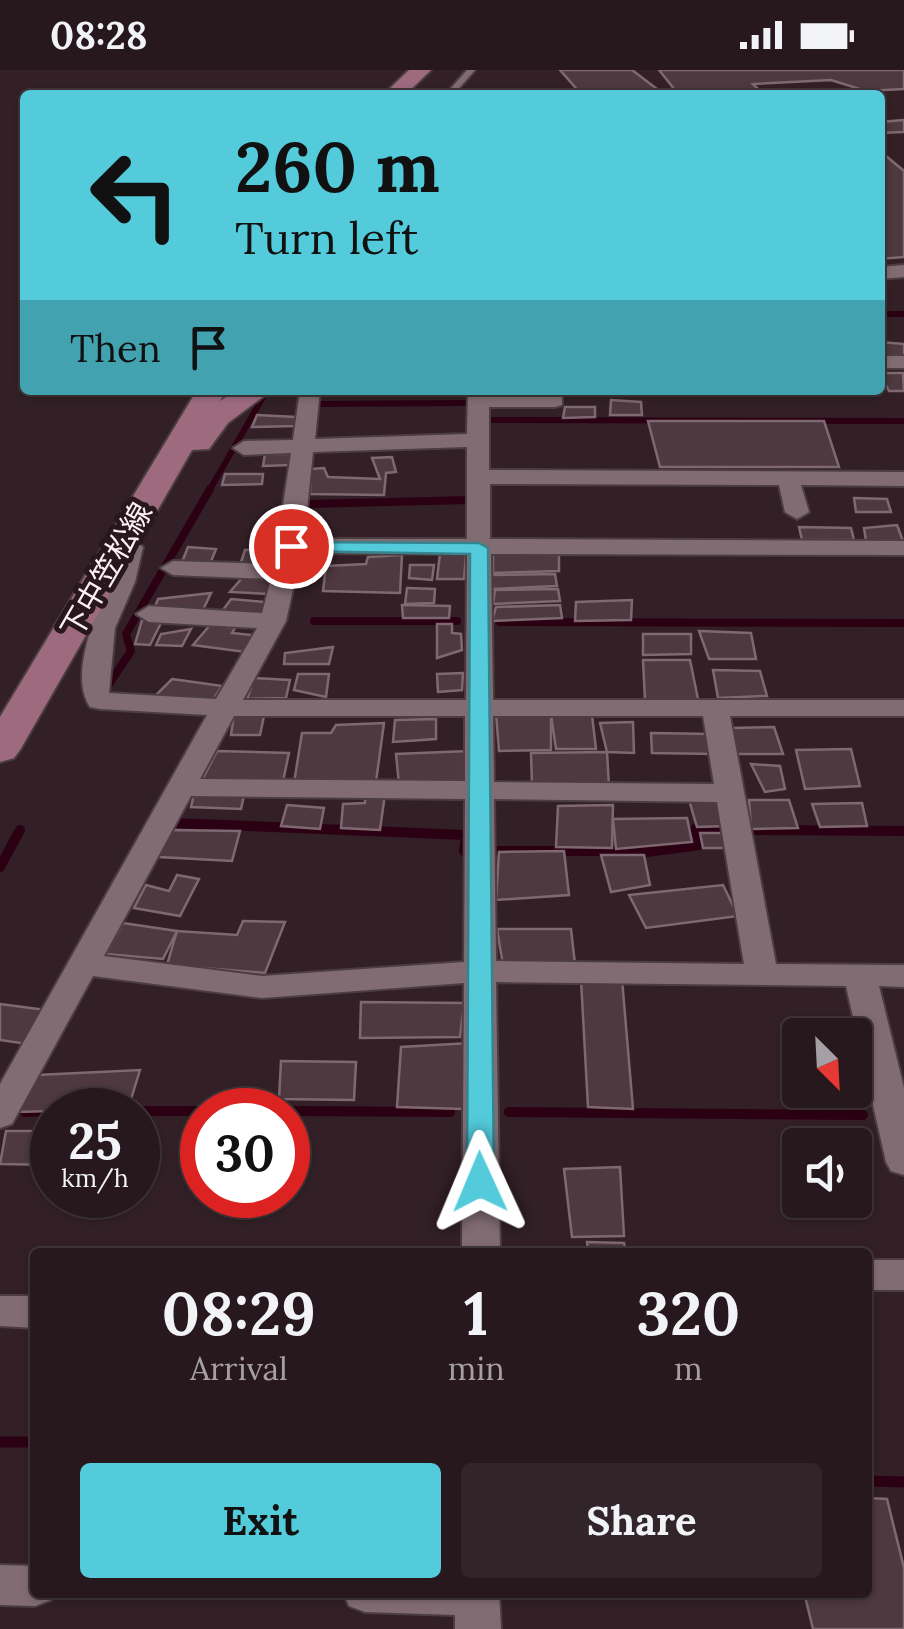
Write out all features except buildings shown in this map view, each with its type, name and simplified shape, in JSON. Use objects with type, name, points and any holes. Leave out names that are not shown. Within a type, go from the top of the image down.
[{"type":"main road","points":[[396,90],[422,70]]},
{"type":"main road","name":"下中笠松線","points":[[0,750],[209,395]]},
{"type":"main road","points":[[162,472],[183,462],[217,416],[249,395]]},
{"type":"street","points":[[0,1115],[273,621],[287,572],[309,395]]},
{"type":"street","points":[[481,1248],[478,396],[555,401]]},
{"type":"street","points":[[244,448],[478,440]]},
{"type":"street","points":[[480,477],[904,479]]},
{"type":"street","points":[[788,478],[798,512]]},
{"type":"street","points":[[124,540],[131,547],[123,582],[102,628],[96,693],[100,700],[226,708],[904,708]]},
{"type":"street","points":[[291,546],[904,548]]},
{"type":"street","points":[[173,568],[287,572]]},
{"type":"street","points":[[149,614],[273,621]]},
{"type":"street","points":[[715,707],[762,975]]},
{"type":"street","points":[[182,787],[730,793]]},
{"type":"street","points":[[82,964],[262,988],[478,971],[904,976]]},
{"type":"street","points":[[860,976],[904,1162]]},
{"type":"street","points":[[872,1275],[904,1275]]},
{"type":"street","points":[[0,1311],[30,1312]]},
{"type":"street","points":[[0,1585],[30,1586]]},
{"type":"street","points":[[417,1598],[477,1605]]},
{"type":"lane","points":[[468,73],[479,71]]},
{"type":"waterway","points":[[885,314],[904,314]]},
{"type":"waterway","points":[[209,491],[264,395]]},
{"type":"waterway","points":[[319,404],[468,403]]},
{"type":"waterway","points":[[491,420],[904,421]]},
{"type":"waterway","points":[[107,687],[131,651],[126,634],[210,489]]},
{"type":"waterway","points":[[307,504],[469,500],[469,495]]},
{"type":"waterway","points":[[314,621],[457,621]]},
{"type":"waterway","points":[[500,622],[904,623]]},
{"type":"waterway","points":[[174,823],[466,835],[464,851]]},
{"type":"waterway","points":[[499,851],[619,851],[624,855],[700,845],[695,829],[726,830]]},
{"type":"waterway","points":[[0,867],[20,830]]},
{"type":"waterway","points":[[749,830],[904,831]]},
{"type":"waterway","points":[[160,1111],[180,1111]]},
{"type":"waterway","points":[[310,1111],[450,1112]]},
{"type":"waterway","points":[[25,1112],[30,1112]]},
{"type":"waterway","points":[[509,1112],[863,1115]]},
{"type":"waterway","points":[[0,1442],[30,1442]]},
{"type":"waterway","points":[[872,1481],[904,1482]]},
{"type":"route","points":[[291,546],[479,548],[480,1182]]}]
